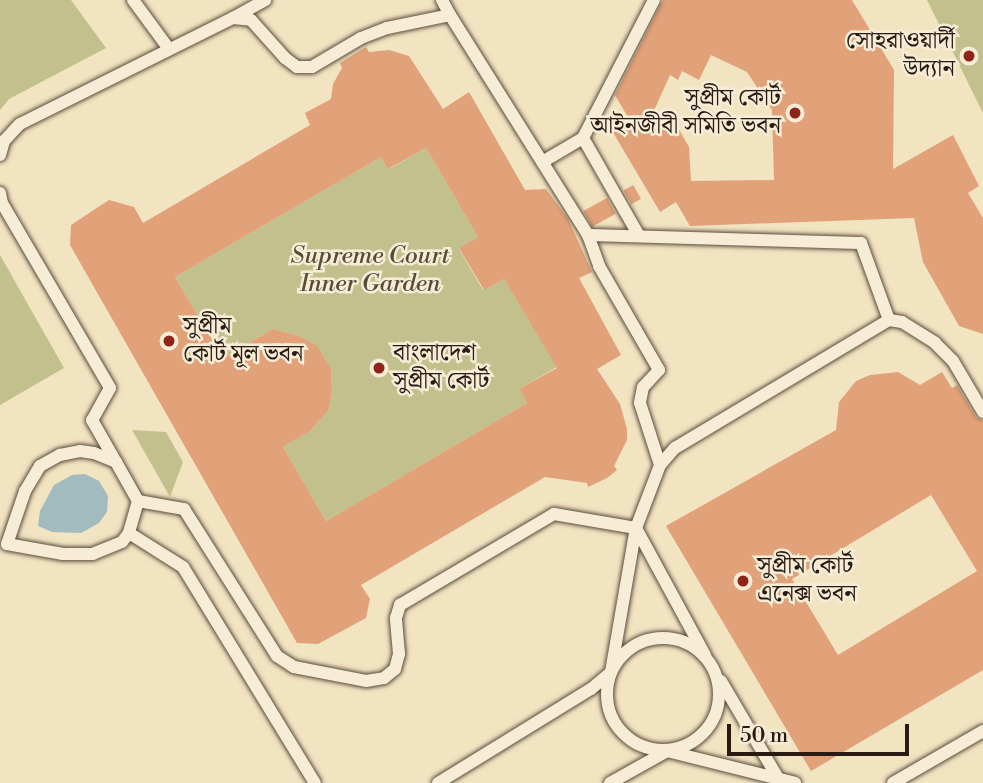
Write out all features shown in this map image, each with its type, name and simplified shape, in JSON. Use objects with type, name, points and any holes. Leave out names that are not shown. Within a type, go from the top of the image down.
[{"type":"lane","points":[[133,0],[169,49]]},
{"type":"lane","points":[[0,155],[4,141],[20,124],[265,0]]},
{"type":"lane","points":[[442,0],[588,235],[599,266],[659,370],[643,387],[640,403],[660,465]]},
{"type":"lane","points":[[544,161],[583,138],[654,0]]},
{"type":"lane","points":[[233,18],[251,20],[285,58],[297,66],[312,67],[361,38],[387,28],[450,15]]},
{"type":"lane","points":[[583,138],[638,234]]},
{"type":"lane","points":[[0,193],[2,204],[110,388],[92,420],[116,462],[138,501],[129,533],[122,542],[93,554],[63,554],[3,546],[25,491],[40,466],[60,454],[80,451],[94,453],[116,462]]},
{"type":"lane","points":[[588,235],[638,234],[861,243],[889,320]]},
{"type":"lane","points":[[795,783],[667,751],[648,749],[630,741],[617,727],[608,710],[606,691],[636,528],[660,465],[675,448],[889,320],[902,322],[935,343],[953,361],[983,412]]},
{"type":"lane","points":[[138,501],[184,509],[277,656],[294,667],[366,681],[384,677],[395,669],[399,654],[396,618],[400,605],[555,514],[636,528]]},
{"type":"lane","points":[[636,528],[705,655],[778,778]]},
{"type":"lane","points":[[129,533],[183,567],[315,783]]},
{"type":"lane","points":[[438,783],[591,689],[611,672],[619,658],[646,640],[678,639],[705,655]]},
{"type":"lane","points":[[610,783],[667,751],[685,747],[700,737],[712,724],[719,707],[720,690],[716,672]]},
{"type":"lane","points":[[892,783],[983,731]]},
{"type":"green space","points":[[0,0],[71,0],[106,48],[9,99],[0,110]]},
{"type":"green space","name":"সোহরাওয়ার্দী উদ্যান","points":[[927,0],[983,0],[983,113]]},
{"type":"green space","name":"Supreme Court Inner Garden","points":[[426,148],[478,237],[459,249],[483,290],[504,279],[557,367],[519,389],[527,403],[326,521],[283,447],[310,431],[328,411],[332,393],[331,369],[317,347],[299,336],[273,329],[223,358],[175,277],[381,157],[389,169]]},
{"type":"green space","points":[[0,255],[64,368],[0,405]]},
{"type":"green space","points":[[132,430],[166,432],[183,462],[170,497]]},
{"type":"water","points":[[85,474],[99,481],[108,496],[107,512],[99,523],[81,533],[52,532],[38,526],[40,511],[54,485],[72,475]]},
{"type":"building","points":[[663,0],[852,0],[894,70],[893,169],[953,135],[979,186],[968,193],[983,218],[983,334],[959,326],[923,262],[914,218],[690,226],[676,202],[660,212],[611,129],[629,119],[615,95]],"holes":[[[711,55],[747,72],[772,110],[774,180],[691,181],[689,147],[677,126],[652,115],[670,75],[678,80],[682,71],[699,80]]]},
{"type":"building","name":"সুপ্রীম কোর্ট মূল ভবন","points":[[366,47],[369,52],[389,50],[409,56],[443,109],[469,92],[525,190],[546,189],[568,219],[592,272],[579,278],[621,355],[597,369],[620,404],[627,440],[614,466],[617,470],[607,478],[588,487],[587,483],[545,477],[361,585],[370,599],[366,618],[318,644],[297,643],[70,245],[71,225],[109,200],[134,207],[143,223],[310,125],[305,113],[331,99],[333,84],[342,68],[340,63]],"holes":[[[426,148],[478,237],[459,248],[484,290],[504,279],[557,368],[519,389],[527,403],[326,521],[283,447],[310,431],[328,411],[332,393],[331,369],[317,346],[299,336],[273,329],[223,358],[175,277],[381,157],[388,169]]]},
{"type":"building","points":[[633,185],[641,199],[631,204],[623,190]]},
{"type":"building","points":[[607,198],[616,214],[592,227],[583,211]]},
{"type":"building","name":"সুপ্রীম কোর্ট এনেক্স ভবন","points":[[898,372],[920,385],[942,372],[952,388],[957,385],[976,417],[983,421],[983,670],[811,771],[666,526],[836,430],[839,402],[856,381],[870,375]],"holes":[[[931,495],[977,571],[838,655],[792,579]]]},
{"type":"place","name":"সোহরাওয়ার্দী উদ্যান","points":[[969,56]]},
{"type":"place","name":"সুপ্রীম কোর্ট আইনজীবী সমিতি ভবন","points":[[795,113]]},
{"type":"place","name":"সুপ্রীম কোর্ট মূল ভবন","points":[[169,341]]},
{"type":"place","name":"বাংলাদেশ সুপ্রীম কোর্ট","points":[[379,368]]},
{"type":"place","name":"সুপ্রীম কোর্ট এনেক্স ভবন","points":[[743,581]]}]
